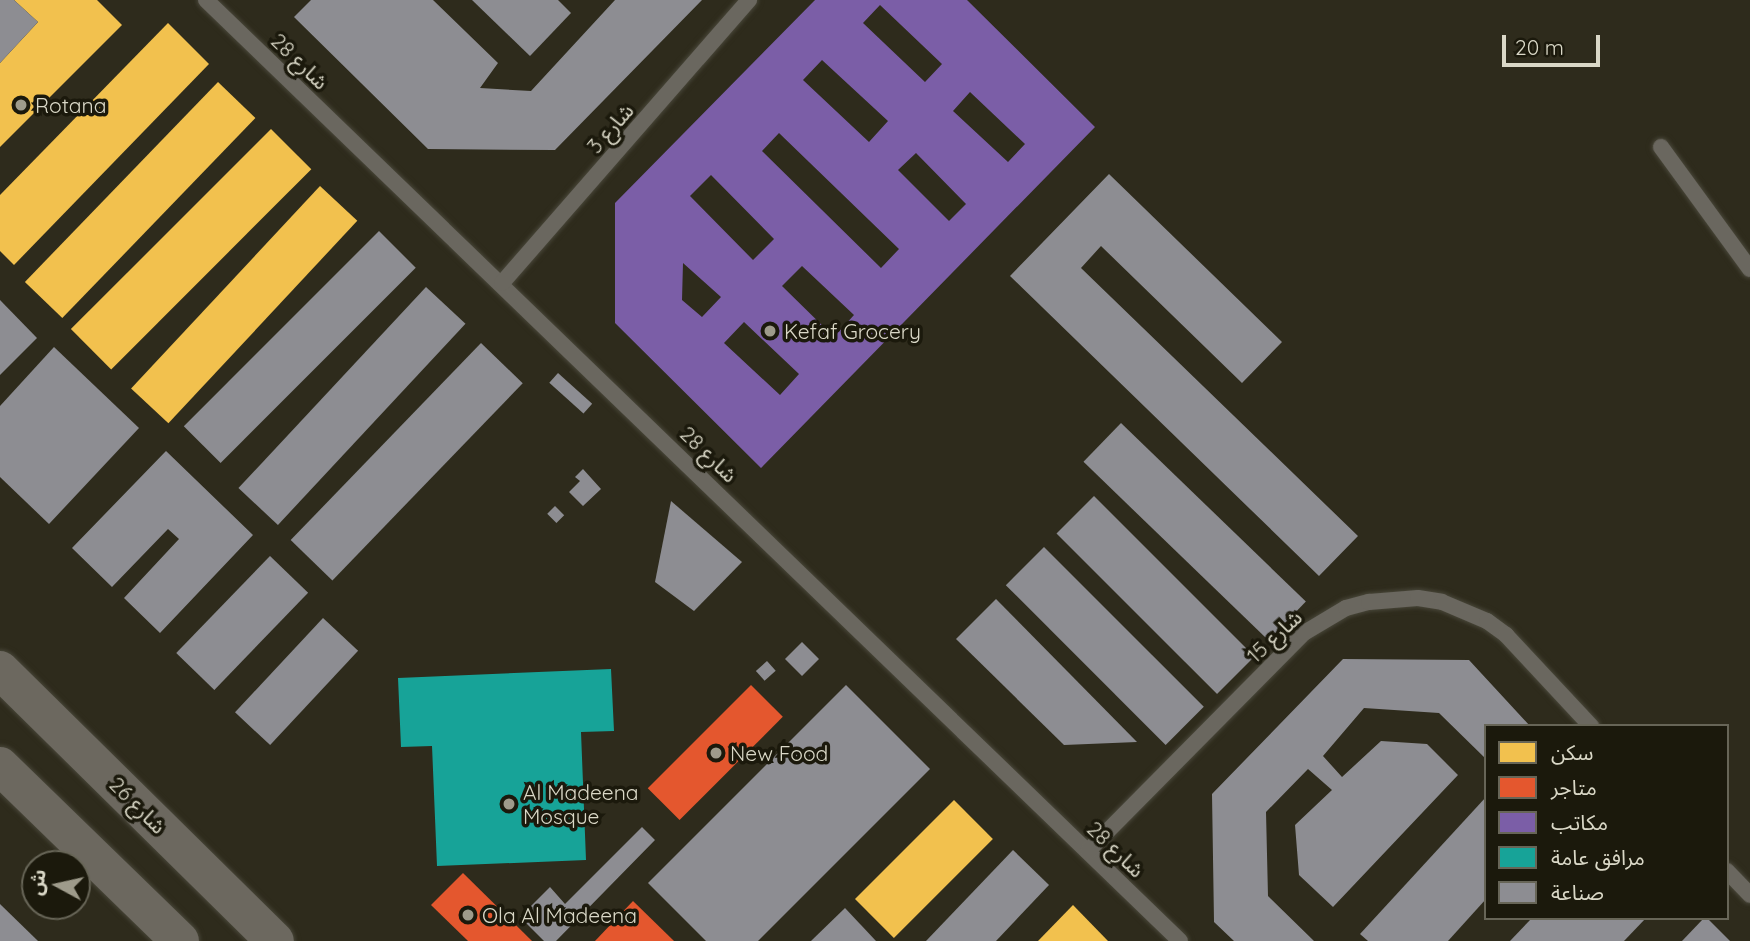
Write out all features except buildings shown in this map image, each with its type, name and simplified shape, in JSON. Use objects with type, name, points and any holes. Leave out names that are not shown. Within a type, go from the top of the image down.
[{"type":"street","name":"شارع 26","points":[[0,670],[275,941]]},
{"type":"street","points":[[0,766],[180,941]]},
{"type":"lane","name":"شارع 28","points":[[206,0],[1180,941]]},
{"type":"lane","name":"شارع 3","points":[[502,284],[749,0]]},
{"type":"lane","points":[[1661,148],[1750,268]]},
{"type":"lane","name":"شارع 15","points":[[1088,850],[1304,634],[1346,608],[1369,602],[1418,598],[1442,602],[1487,621],[1506,635],[1589,724]]},
{"type":"lane","points":[[1729,873],[1750,895]]},
{"type":"place","name":"Rotana","points":[[21,105]]},
{"type":"place","name":"Kefaf Grocery","points":[[770,331]]},
{"type":"place","name":"New Food","points":[[716,753]]},
{"type":"place","name":"Al Madeena Mosque","points":[[509,804]]},
{"type":"place","name":"Ola Al Madeena","points":[[468,915]]}]
